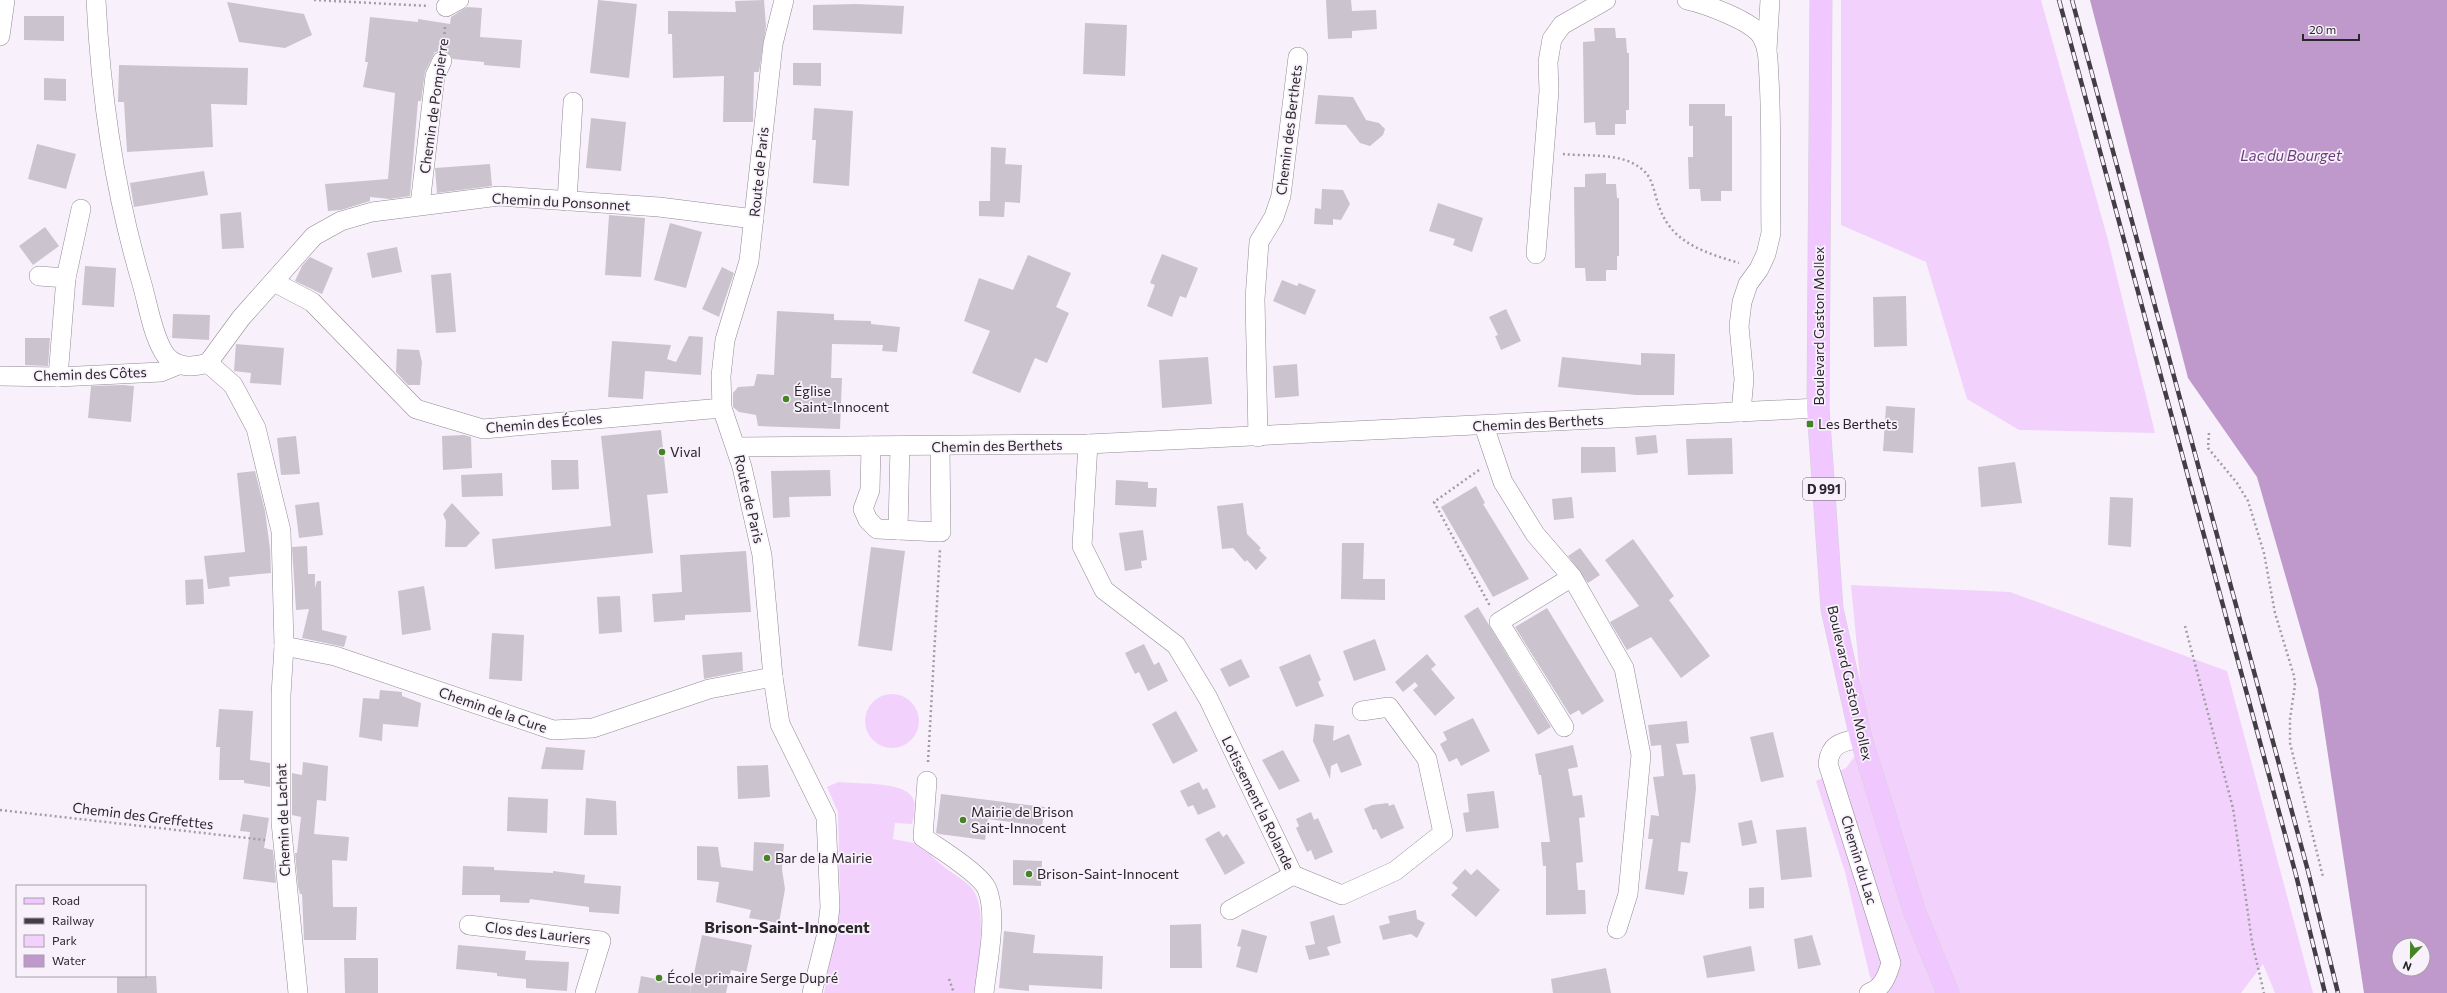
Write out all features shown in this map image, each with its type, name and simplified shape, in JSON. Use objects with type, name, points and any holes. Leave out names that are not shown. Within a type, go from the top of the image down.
[{"type":"main road","name":"Boulevard Gaston Mollex","points":[[1821,0],[1818,408],[1832,609],[1861,738],[1914,910],[1948,993]]},
{"type":"street","points":[[0,36],[5,0]]},
{"type":"street","points":[[96,0],[99,65],[113,170],[125,225],[163,352],[178,365],[194,368],[208,363],[233,385],[256,428],[281,531],[284,646]]},
{"type":"street","name":"Route de Paris","points":[[784,0],[773,44],[749,262],[725,340],[720,376],[722,408],[737,447],[762,555],[773,677],[780,724],[826,817],[830,907],[825,940],[812,993]]},
{"type":"street","points":[[1536,254],[1549,91],[1548,62],[1552,39],[1562,25],[1606,0]]},
{"type":"street","points":[[1687,0],[1710,6],[1741,21],[1761,35],[1768,50]]},
{"type":"street","points":[[1741,412],[1744,379],[1739,326],[1742,302],[1748,284],[1759,269],[1766,254],[1771,233],[1768,50],[1770,0]]},
{"type":"street","name":"Chemin des Berthets","points":[[1258,437],[1255,298],[1259,242],[1274,217],[1281,196],[1298,57]]},
{"type":"street","name":"Chemin de Pompierre","points":[[420,205],[435,76],[442,62]]},
{"type":"street","points":[[567,201],[573,102]]},
{"type":"street","name":"Chemin du Ponsonnet","points":[[208,363],[241,318],[314,236],[341,221],[372,212],[499,196],[659,207],[754,219]]},
{"type":"street","points":[[58,377],[66,278],[81,209]]},
{"type":"street","points":[[40,276],[66,278]]},
{"type":"street","name":"Chemin des Écoles","points":[[274,282],[312,302],[416,409],[483,429],[722,408]]},
{"type":"street","name":"Chemin des Côtes","points":[[0,376],[58,377],[161,372],[178,365]]},
{"type":"street","name":"Chemin des Berthets","points":[[737,447],[940,447],[1088,444],[1484,426],[1818,408]]},
{"type":"street","points":[[1484,426],[1503,482],[1535,534],[1572,577],[1624,668],[1641,755],[1628,894],[1617,929]]},
{"type":"street","name":"Lotissement la Rolande","points":[[1088,444],[1082,546],[1104,590],[1176,645],[1208,698],[1293,875],[1342,895],[1395,871],[1443,834],[1427,759],[1389,707],[1362,711]]},
{"type":"street","points":[[871,446],[870,490],[863,509],[868,520],[877,529],[941,532],[940,447]]},
{"type":"street","points":[[898,530],[900,446]]},
{"type":"street","points":[[1564,727],[1499,622],[1572,577]]},
{"type":"street","name":"Chemin de la Cure","points":[[284,646],[335,656],[553,730],[593,728],[709,689],[773,677]]},
{"type":"street","name":"Chemin de Lachat","points":[[284,646],[280,747],[281,822],[284,844],[286,888],[298,993]]},
{"type":"street","name":"Chemin du Lac","points":[[1861,738],[1833,747],[1829,753],[1828,764],[1891,963],[1886,979],[1875,991],[1869,993]]},
{"type":"street","points":[[927,781],[923,837],[970,870],[987,888],[991,915],[984,993]]},
{"type":"street","points":[[1230,910],[1293,875]]},
{"type":"street","name":"Clos des Lauriers","points":[[469,925],[601,941],[585,993]]},
{"type":"path","name":"Chemin de Pompierre","points":[[314,0],[452,3],[442,62]]},
{"type":"path","points":[[1544,153],[1605,156],[1634,165],[1645,172],[1666,225],[1683,240],[1697,249],[1759,269]]},
{"type":"path","points":[[2209,433],[2208,448],[2233,478],[2248,501],[2264,553],[2275,613],[2294,676],[2295,685],[2290,719],[2290,743],[2323,877]]},
{"type":"path","points":[[1495,459],[1434,502],[1499,622]]},
{"type":"path","points":[[927,781],[941,532]]},
{"type":"path","points":[[2185,626],[2233,808],[2252,942],[2264,993]]},
{"type":"path","name":"Chemin des Greffettes","points":[[0,810],[284,844]]},
{"type":"path","points":[[949,979],[954,993]]},
{"type":"green space","points":[[1841,0],[2041,0],[2108,240],[2155,433],[2019,430],[1967,399],[1926,262],[1841,225]]},
{"type":"green space","points":[[1851,585],[2010,592],[2227,671],[2313,993],[2275,993],[2263,964],[2241,993],[1881,993],[1870,977],[1845,872],[1816,781],[1846,768],[1866,741]]},
{"type":"green space","points":[[892,694],[907,699],[911,702],[914,706],[919,721],[914,736],[911,740],[907,743],[892,748],[877,743],[873,740],[870,736],[865,721],[870,706],[873,702],[877,699]]},
{"type":"green space","points":[[838,782],[878,784],[899,788],[907,792],[914,800],[915,810],[912,824],[895,823],[893,839],[924,845],[934,858],[970,886],[976,895],[980,907],[981,937],[975,993],[824,993],[840,902],[838,812],[827,787]]},
{"type":"water","name":"Lac du Bourget","points":[[2090,0],[2447,0],[2447,993],[2364,993],[2318,689],[2257,477],[2188,378]]},
{"type":"building","points":[[598,0],[637,4],[629,78],[590,73]]},
{"type":"building","points":[[764,0],[766,26],[759,72],[754,72],[753,122],[723,122],[724,76],[673,78],[672,34],[668,34],[668,11],[736,12],[735,1]]},
{"type":"building","points":[[1326,0],[1351,0],[1352,11],[1376,10],[1377,29],[1352,31],[1352,38],[1328,39]]},
{"type":"building","points":[[227,2],[304,14],[312,35],[285,48],[239,42]]},
{"type":"building","points":[[856,4],[904,6],[902,34],[813,30],[813,5]]},
{"type":"building","points":[[467,7],[482,8],[480,37],[522,40],[520,68],[484,65],[484,62],[453,59],[446,51],[435,52],[425,72],[421,101],[418,101],[410,196],[390,199],[370,197],[370,201],[341,210],[328,211],[325,184],[388,179],[395,93],[363,87],[368,62],[365,62],[370,17],[418,22],[418,19],[450,24],[451,17]]},
{"type":"building","points":[[24,16],[64,16],[64,41],[24,40]]},
{"type":"building","points":[[1085,23],[1127,25],[1125,76],[1083,74]]},
{"type":"building","points":[[1594,28],[1615,28],[1616,38],[1626,38],[1627,53],[1629,53],[1629,110],[1626,110],[1626,124],[1615,124],[1615,135],[1596,135],[1595,122],[1584,123],[1583,42],[1595,41]]},
{"type":"building","points":[[793,63],[821,63],[821,86],[793,85]]},
{"type":"building","points":[[119,65],[248,68],[247,105],[211,104],[213,147],[127,152],[124,102],[118,102]]},
{"type":"building","points":[[44,78],[66,79],[66,101],[44,100]]},
{"type":"building","points":[[1318,95],[1353,97],[1366,120],[1379,123],[1385,129],[1383,135],[1370,146],[1360,143],[1346,125],[1315,124]]},
{"type":"building","points":[[1689,104],[1725,104],[1725,116],[1732,116],[1732,191],[1721,191],[1721,201],[1701,201],[1700,189],[1689,189],[1688,157],[1693,157],[1693,126],[1689,126]]},
{"type":"building","points":[[814,108],[853,111],[849,186],[813,183],[816,140],[812,140]]},
{"type":"building","points":[[591,118],[626,122],[621,171],[586,168]]},
{"type":"building","points":[[37,144],[76,154],[66,189],[28,179]]},
{"type":"building","points":[[991,147],[1006,148],[1005,164],[1022,165],[1020,203],[1005,202],[1004,217],[979,216],[979,201],[990,201]]},
{"type":"building","points":[[490,164],[492,186],[437,193],[435,168]]},
{"type":"building","points":[[204,171],[208,195],[134,207],[130,183]]},
{"type":"building","points":[[1606,173],[1606,184],[1616,184],[1617,198],[1619,198],[1619,256],[1617,256],[1617,270],[1606,270],[1606,281],[1586,281],[1585,268],[1575,268],[1574,187],[1585,187],[1585,174]]},
{"type":"building","points":[[1322,189],[1343,190],[1350,204],[1341,220],[1333,219],[1333,225],[1314,224],[1315,208],[1321,209]]},
{"type":"building","points":[[1438,203],[1483,218],[1472,252],[1453,245],[1455,239],[1429,231]]},
{"type":"building","points":[[241,212],[244,248],[222,249],[220,214]]},
{"type":"building","points":[[609,215],[645,218],[641,277],[605,275]]},
{"type":"building","points":[[670,223],[702,232],[686,288],[654,280]]},
{"type":"building","points":[[45,227],[59,246],[33,265],[19,246]]},
{"type":"building","points":[[397,247],[402,272],[372,278],[367,253]]},
{"type":"building","points":[[1162,254],[1198,268],[1186,298],[1180,296],[1172,317],[1147,306],[1155,285],[1150,283]]},
{"type":"building","points":[[1028,255],[1071,273],[1056,307],[1069,313],[1047,363],[1035,358],[1020,393],[972,373],[990,331],[964,321],[979,278],[1013,290]]},
{"type":"building","points":[[310,257],[333,268],[322,294],[295,281],[302,266]]},
{"type":"building","points":[[85,266],[116,268],[114,307],[82,305]]},
{"type":"building","points":[[722,267],[734,273],[719,317],[702,309]]},
{"type":"building","points":[[451,273],[456,332],[436,333],[431,275]]},
{"type":"building","points":[[1282,280],[1297,286],[1299,283],[1316,290],[1305,315],[1273,301]]},
{"type":"building","points":[[1906,296],[1907,346],[1874,347],[1873,297]]},
{"type":"building","points":[[1506,309],[1521,341],[1501,350],[1495,336],[1498,335],[1489,317]]},
{"type":"building","points":[[777,311],[834,314],[834,320],[871,321],[871,324],[900,327],[897,352],[882,351],[883,345],[832,344],[831,378],[842,378],[840,429],[758,426],[756,415],[739,412],[733,407],[733,393],[738,387],[754,386],[757,374],[774,375]]},
{"type":"building","points":[[173,314],[210,315],[209,340],[172,338]]},
{"type":"building","points":[[689,336],[703,337],[701,375],[645,371],[643,399],[608,397],[612,341],[671,345],[667,359],[676,362]]},
{"type":"building","points":[[25,338],[50,338],[48,366],[25,365]]},
{"type":"building","points":[[236,344],[284,348],[281,385],[250,383],[251,373],[234,371]]},
{"type":"building","points":[[397,349],[419,350],[422,362],[420,385],[408,385],[396,372]]},
{"type":"building","points":[[1641,353],[1675,354],[1674,395],[1636,395],[1558,387],[1562,357],[1641,365]]},
{"type":"building","points":[[1208,357],[1212,404],[1162,408],[1159,360]]},
{"type":"building","points":[[1297,364],[1299,396],[1275,398],[1273,366]]},
{"type":"building","points":[[91,386],[134,386],[131,422],[88,418]]},
{"type":"building","points":[[1886,406],[1915,408],[1913,453],[1883,451]]},
{"type":"building","points":[[661,430],[668,493],[647,495],[653,553],[495,569],[492,539],[611,526],[601,436]]},
{"type":"building","points":[[464,435],[471,437],[472,468],[443,470],[442,436]]},
{"type":"building","points":[[1656,435],[1658,453],[1637,455],[1635,437]]},
{"type":"building","points":[[296,436],[300,474],[281,475],[277,438]]},
{"type":"building","points":[[1732,438],[1733,474],[1688,475],[1686,439]]},
{"type":"building","points":[[1581,447],[1615,447],[1616,472],[1581,473]]},
{"type":"building","points":[[551,460],[578,460],[579,489],[552,490]]},
{"type":"building","points":[[2015,462],[2022,503],[1981,507],[1978,467]]},
{"type":"building","points":[[830,470],[831,496],[789,497],[790,517],[773,518],[771,471]]},
{"type":"building","points":[[255,471],[265,511],[270,549],[271,573],[229,577],[230,586],[208,589],[204,556],[245,552],[237,473]]},
{"type":"building","points":[[502,473],[503,496],[462,497],[461,475]]},
{"type":"building","points":[[1116,480],[1148,482],[1148,488],[1157,488],[1156,507],[1115,505]]},
{"type":"building","points":[[1476,486],[1485,503],[1483,504],[1529,579],[1493,597],[1441,507]]},
{"type":"building","points":[[1572,497],[1574,518],[1554,520],[1552,499]]},
{"type":"building","points":[[2110,497],[2133,498],[2131,547],[2108,545]]},
{"type":"building","points":[[319,502],[323,535],[299,538],[295,505]]},
{"type":"building","points":[[452,503],[480,533],[466,547],[445,547],[446,521],[443,514]]},
{"type":"building","points":[[1243,503],[1247,534],[1261,548],[1259,550],[1267,558],[1256,570],[1247,560],[1245,562],[1233,548],[1222,549],[1217,506]]},
{"type":"building","points":[[1143,530],[1147,560],[1141,561],[1142,568],[1125,571],[1119,533]]},
{"type":"building","points":[[1633,539],[1674,596],[1669,600],[1710,656],[1681,678],[1651,637],[1627,650],[1610,622],[1639,606],[1605,560]]},
{"type":"building","points":[[1342,543],[1364,543],[1363,579],[1385,579],[1385,600],[1341,599]]},
{"type":"building","points":[[307,546],[308,574],[315,574],[315,588],[317,581],[321,581],[322,630],[347,636],[344,647],[302,638],[309,609],[296,610],[292,547]]},
{"type":"building","points":[[871,547],[905,551],[892,651],[858,646]]},
{"type":"building","points":[[1580,548],[1600,575],[1588,583],[1568,556]]},
{"type":"building","points":[[746,551],[751,612],[685,615],[685,620],[654,622],[652,594],[682,592],[680,555]]},
{"type":"building","points":[[203,579],[204,604],[186,605],[185,580]]},
{"type":"building","points":[[424,586],[431,630],[402,635],[398,591]]},
{"type":"building","points":[[620,596],[622,632],[599,634],[597,597]]},
{"type":"building","points":[[1478,607],[1551,727],[1538,735],[1464,616]]},
{"type":"building","points":[[1547,608],[1604,701],[1582,715],[1579,710],[1570,715],[1515,627]]},
{"type":"building","points":[[492,633],[524,635],[522,681],[489,679]]},
{"type":"building","points":[[1375,639],[1386,670],[1354,681],[1343,651]]},
{"type":"building","points":[[1144,644],[1154,665],[1159,662],[1168,681],[1148,691],[1139,672],[1135,674],[1125,653]]},
{"type":"building","points":[[742,652],[743,671],[704,679],[702,655]]},
{"type":"building","points":[[1310,654],[1321,680],[1318,682],[1324,696],[1296,707],[1279,667]]},
{"type":"building","points":[[1427,654],[1436,665],[1431,669],[1455,698],[1435,716],[1413,690],[1418,686],[1415,682],[1403,692],[1395,682]]},
{"type":"building","points":[[1241,659],[1250,677],[1229,687],[1220,669]]},
{"type":"building","points":[[380,690],[402,692],[402,696],[421,703],[418,727],[383,724],[382,741],[359,737],[363,698],[379,699]]},
{"type":"building","points":[[219,709],[253,711],[250,760],[270,763],[270,787],[244,783],[244,780],[219,780],[220,747],[216,747]]},
{"type":"building","points":[[1176,711],[1198,751],[1173,764],[1152,724]]},
{"type":"building","points":[[1473,718],[1490,751],[1461,766],[1457,758],[1449,762],[1440,744],[1447,740],[1443,732]]},
{"type":"building","points":[[1687,721],[1689,743],[1676,744],[1683,775],[1695,774],[1696,789],[1690,843],[1681,842],[1678,871],[1688,872],[1684,895],[1645,889],[1653,839],[1648,839],[1651,815],[1659,816],[1653,777],[1664,776],[1661,745],[1651,746],[1648,725]]},
{"type":"building","points":[[1315,724],[1334,726],[1333,741],[1349,734],[1362,765],[1341,773],[1337,763],[1331,766],[1330,779],[1313,741]]},
{"type":"building","points":[[1773,732],[1784,777],[1761,782],[1750,737]]},
{"type":"building","points":[[1573,745],[1578,767],[1568,769],[1573,796],[1582,795],[1585,817],[1579,818],[1583,862],[1576,863],[1578,890],[1585,890],[1586,914],[1546,915],[1546,866],[1543,866],[1541,842],[1550,842],[1541,775],[1539,775],[1535,754]]},
{"type":"building","points":[[546,747],[585,750],[583,770],[541,769]]},
{"type":"building","points":[[1283,750],[1300,781],[1279,790],[1262,760]]},
{"type":"building","points":[[303,762],[328,766],[326,801],[317,800],[314,834],[349,837],[347,861],[332,860],[333,907],[357,907],[356,940],[304,940],[302,894],[300,894],[298,886],[295,853],[297,853],[301,817],[292,815],[292,773],[302,775]]},
{"type":"building","points":[[768,765],[770,797],[738,799],[737,766]]},
{"type":"building","points":[[1199,782],[1203,790],[1207,788],[1216,807],[1198,815],[1193,805],[1188,807],[1180,791]]},
{"type":"building","points":[[1494,791],[1499,828],[1466,832],[1463,813],[1469,812],[1467,794]]},
{"type":"building","points":[[941,794],[1045,807],[1042,826],[988,819],[985,840],[939,834],[936,833]]},
{"type":"building","points":[[508,797],[548,799],[547,833],[507,831]]},
{"type":"building","points":[[586,798],[616,801],[617,835],[584,835]]},
{"type":"building","points":[[1388,803],[1389,806],[1394,804],[1404,828],[1381,839],[1376,829],[1373,830],[1364,809],[1372,805]]},
{"type":"building","points":[[1311,812],[1314,820],[1318,818],[1333,852],[1315,860],[1311,850],[1307,852],[1296,828],[1299,826],[1296,819]]},
{"type":"building","points":[[243,814],[269,818],[264,848],[273,850],[276,883],[243,879],[250,832],[240,831]]},
{"type":"building","points":[[1752,820],[1757,843],[1742,846],[1738,823]]},
{"type":"building","points":[[1806,827],[1812,877],[1781,880],[1776,830]]},
{"type":"building","points":[[1219,831],[1223,837],[1227,834],[1245,863],[1225,875],[1205,839]]},
{"type":"building","points":[[754,842],[784,844],[782,869],[785,889],[779,923],[749,918],[751,910],[716,902],[719,882],[697,880],[697,846],[718,847],[721,867],[753,871]]},
{"type":"building","points":[[1013,860],[1042,861],[1041,886],[1013,885]]},
{"type":"building","points":[[463,866],[494,867],[494,870],[553,873],[553,871],[585,875],[584,883],[621,886],[619,914],[589,912],[589,907],[530,899],[529,903],[500,902],[500,895],[462,895]]},
{"type":"building","points":[[1465,869],[1471,875],[1477,869],[1500,890],[1476,917],[1451,895],[1458,888],[1452,883]]},
{"type":"building","points":[[1764,887],[1764,908],[1749,909],[1749,888]]},
{"type":"building","points":[[1416,910],[1417,919],[1425,923],[1417,938],[1411,934],[1383,940],[1379,926],[1390,923],[1388,916]]},
{"type":"building","points":[[1334,915],[1341,943],[1327,947],[1330,955],[1309,960],[1305,946],[1315,944],[1310,922]]},
{"type":"building","points":[[1201,924],[1202,968],[1170,968],[1170,925]]},
{"type":"building","points":[[1242,929],[1267,936],[1257,973],[1236,967],[1241,947],[1237,946]]},
{"type":"building","points":[[1004,931],[1035,935],[1033,953],[1103,956],[1102,989],[1029,985],[1029,991],[999,988]]},
{"type":"building","points":[[702,935],[752,945],[746,973],[731,970],[726,993],[690,993]]},
{"type":"building","points":[[1812,935],[1821,965],[1798,969],[1794,939]]},
{"type":"building","points":[[458,945],[526,951],[525,960],[569,962],[567,991],[526,988],[526,979],[497,976],[497,973],[456,969]]},
{"type":"building","points":[[1751,946],[1755,971],[1707,978],[1703,956]]},
{"type":"building","points":[[344,958],[378,958],[378,993],[345,993]]},
{"type":"building","points":[[1606,968],[1611,993],[1553,993],[1551,979]]},
{"type":"building","points":[[156,976],[157,993],[117,993],[117,977]]},
{"type":"building","name":"École primaire Serge Dupré","points":[[641,976],[691,986],[690,993],[638,993]]},
{"type":"railway","points":[[2059,0],[2296,875],[2325,993]]},
{"type":"railway","points":[[2072,0],[2308,871],[2338,993]]},
{"type":"place","name":"Église Saint-Innocent","points":[[786,399]]},
{"type":"place","name":"Les Berthets","points":[[1810,424]]},
{"type":"place","name":"Vival","points":[[662,452]]},
{"type":"place","name":"Mairie de Brison Saint-Innocent","points":[[963,820]]},
{"type":"place","name":"Bar de la Mairie","points":[[767,858]]},
{"type":"place","name":"Brison-Saint-Innocent","points":[[1029,874]]},
{"type":"place","name":"École primaire Serge Dupré","points":[[659,978]]},
{"type":"district","name":"Brison-Saint-Innocent","points":[[787,927]]}]
